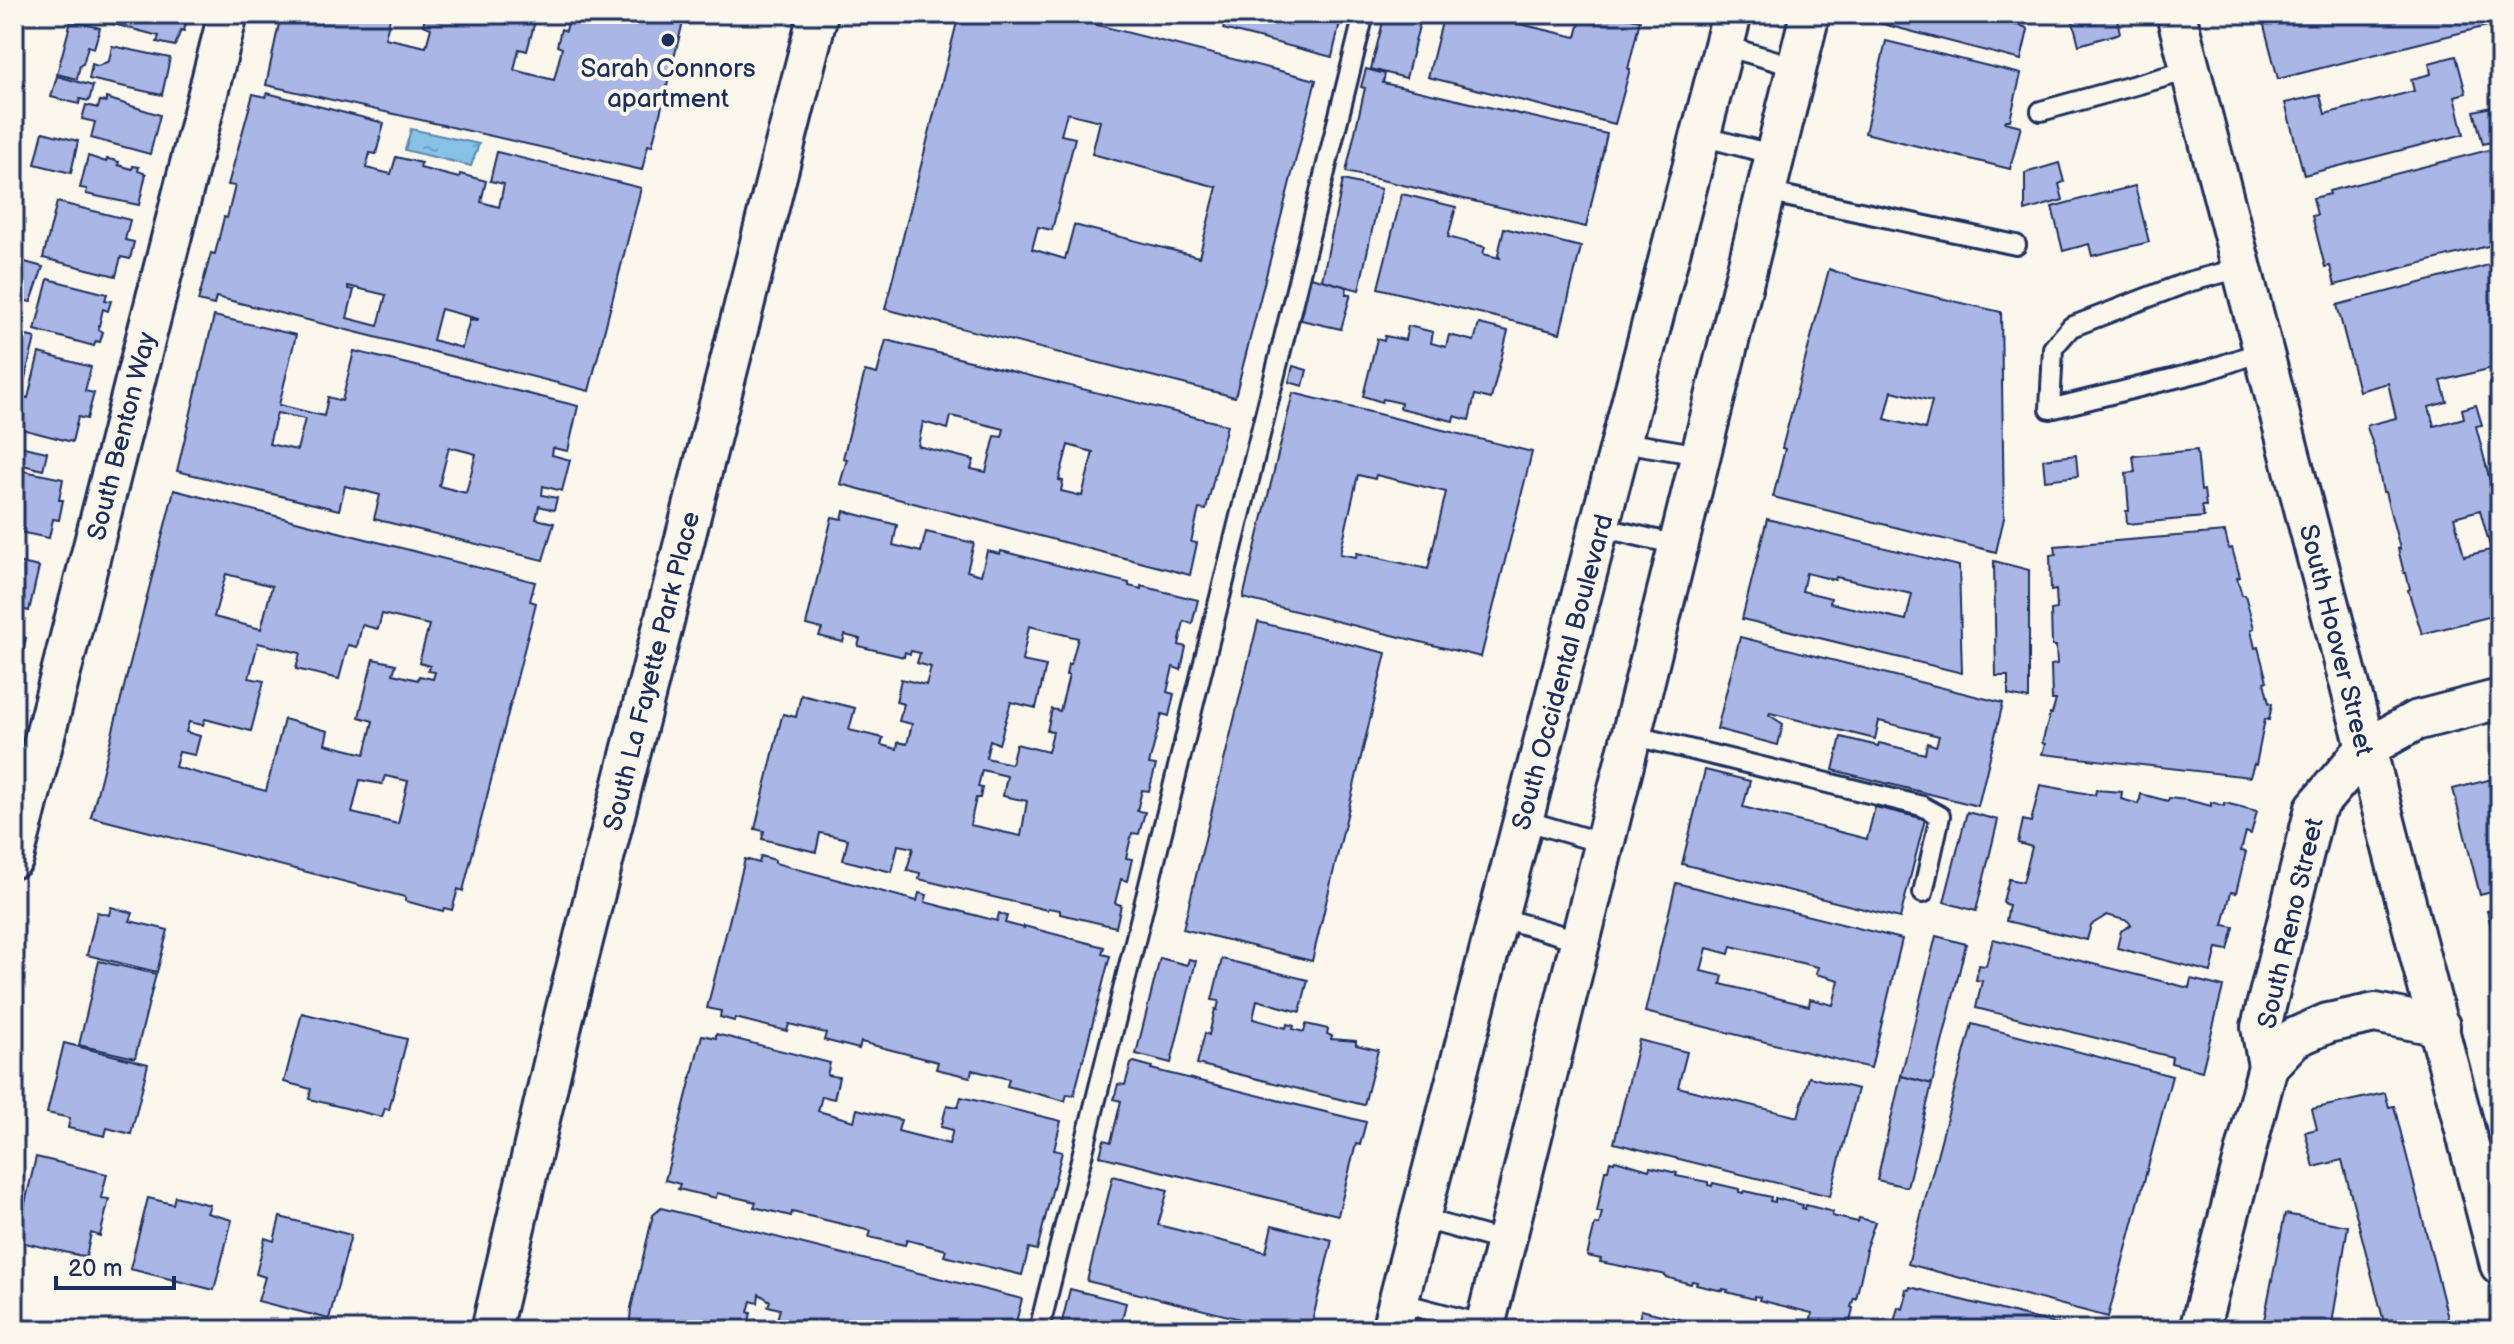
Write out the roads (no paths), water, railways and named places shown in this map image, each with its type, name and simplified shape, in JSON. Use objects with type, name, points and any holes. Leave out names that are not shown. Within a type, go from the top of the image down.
[{"type":"street","name":"South Benton Way","points":[[14,858],[228,14]]},
{"type":"street","name":"South La Fayette Park Place","points":[[491,1330],[569,996],[818,14]]},
{"type":"street","points":[[1485,1328],[1810,14]]},
{"type":"street","name":"South Hoover Street","points":[[2176,14],[2500,1265]]},
{"type":"street","name":"South Occidental Boulevard","points":[[1395,1316],[1728,30]]},
{"type":"street","points":[[2365,749],[2415,721],[2500,699]]},
{"type":"street","name":"South Reno Street","points":[[2199,1330],[2268,1066],[2261,1027],[2315,808],[2365,749]]},
{"type":"street","name":"South Reno Street","points":[[2268,1066],[2294,1038],[2324,1024],[2375,1013],[2440,1026]]},
{"type":"lane","points":[[1039,1330],[1364,14]]},
{"type":"lane","points":[[1728,30],[1797,67]]},
{"type":"lane","points":[[2041,111],[2190,70]]},
{"type":"lane","points":[[1701,136],[1775,155]]},
{"type":"lane","points":[[1766,192],[2016,245]]},
{"type":"lane","points":[[2241,268],[2188,282],[2071,327],[2053,348],[2050,409],[2208,370],[2263,351]]},
{"type":"lane","points":[[1622,442],[1701,455]]},
{"type":"lane","points":[[1600,527],[1678,545]]},
{"type":"lane","points":[[1631,735],[1922,806],[1940,816],[1923,893]]},
{"type":"lane","points":[[1524,820],[1605,844]]},
{"type":"lane","points":[[1498,917],[1581,941]]},
{"type":"lane","points":[[1420,1218],[1506,1242]]},
{"type":"lane","points":[[1395,1316],[1485,1328]]},
{"type":"water","points":[[411,129],[479,144],[471,166],[405,150]]},
{"type":"place","name":"Sarah Connors apartment","points":[[668,40]]}]
